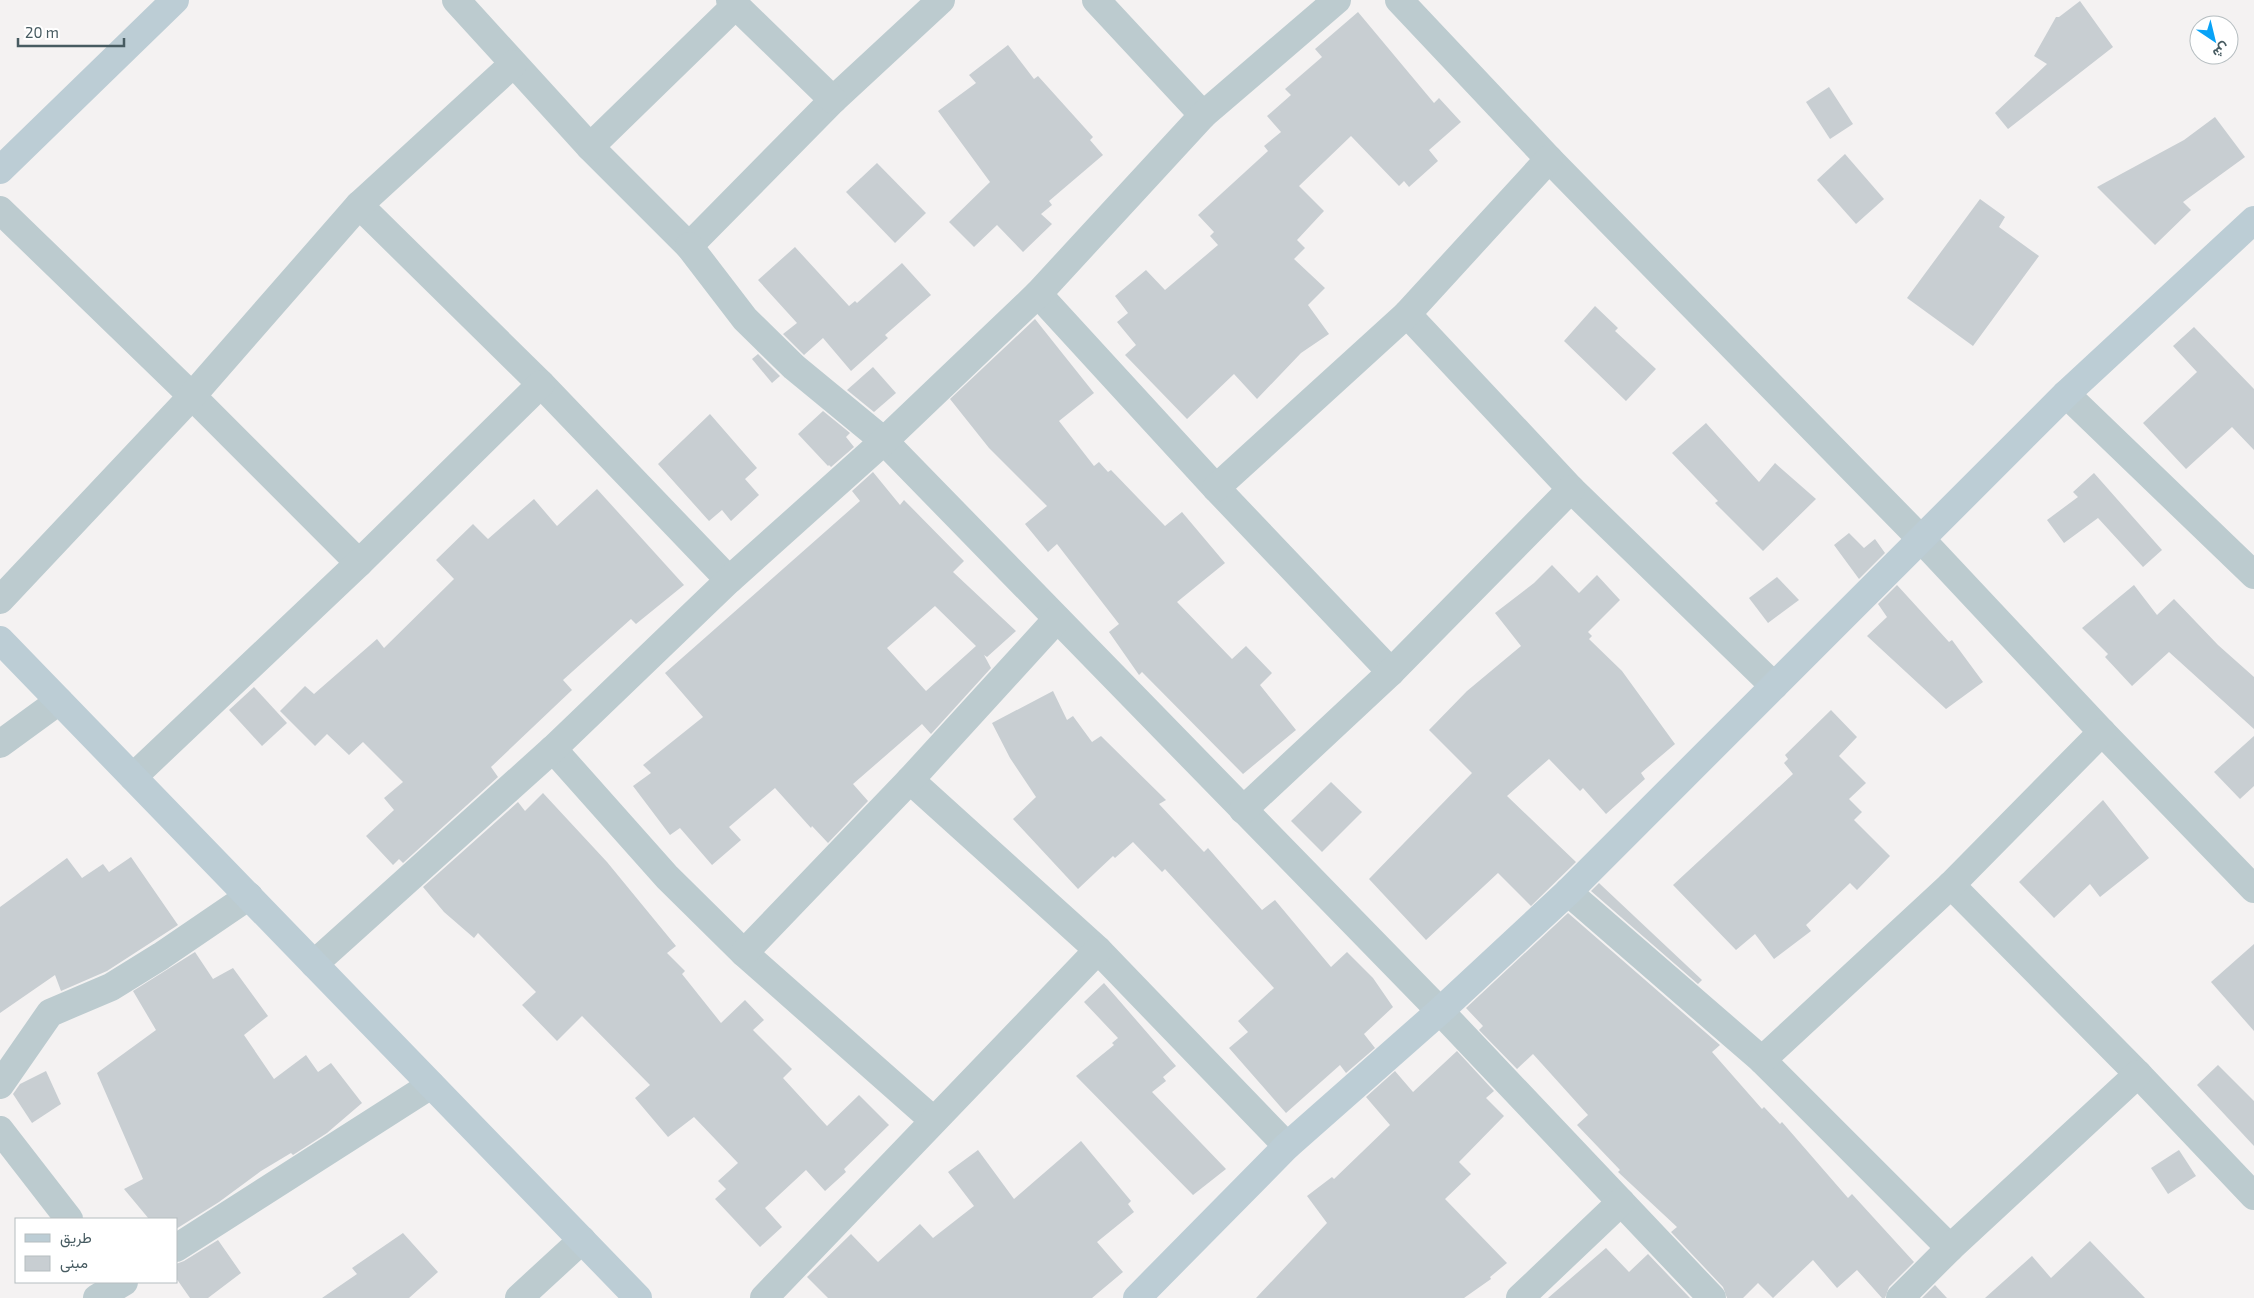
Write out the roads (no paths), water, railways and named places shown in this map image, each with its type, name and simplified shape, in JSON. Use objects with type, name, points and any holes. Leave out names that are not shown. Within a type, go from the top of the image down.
[{"type":"street","points":[[0,170],[174,0]]},
{"type":"street","points":[[456,0],[590,147],[690,246],[745,319],[794,367],[884,441],[1440,1011],[1712,1298]]},
{"type":"street","points":[[690,246],[833,100],[941,0]]},
{"type":"street","points":[[1096,0],[1203,115]]},
{"type":"street","points":[[314,964],[553,749],[729,580],[884,441],[1038,294],[1203,115],[1336,0]]},
{"type":"street","points":[[1399,0],[1549,159],[1920,538],[2102,732],[2254,889]]},
{"type":"street","points":[[590,147],[733,3],[833,100]]},
{"type":"street","points":[[0,600],[192,396],[359,204],[513,64]]},
{"type":"street","points":[[1216,488],[1407,314],[1549,159]]},
{"type":"street","points":[[359,204],[541,384],[729,580]]},
{"type":"street","points":[[0,210],[192,396],[359,563]]},
{"type":"street","points":[[1137,1298],[1287,1146],[1440,1011],[1568,892],[2066,394],[2254,220]]},
{"type":"street","points":[[1038,294],[1216,488],[1391,672]]},
{"type":"street","points":[[1407,314],[1571,489],[1774,686]]},
{"type":"street","points":[[133,777],[359,563],[541,384]]},
{"type":"street","points":[[2066,394],[2254,575]]},
{"type":"street","points":[[1242,810],[1391,672],[1571,489]]},
{"type":"street","points":[[744,953],[910,780],[1057,620]]},
{"type":"street","points":[[0,640],[638,1298]]},
{"type":"street","points":[[0,744],[59,701]]},
{"type":"street","points":[[1762,1060],[1950,885],[2102,732]]},
{"type":"street","points":[[553,749],[667,877],[744,953],[933,1120]]},
{"type":"street","points":[[910,780],[1098,950],[1287,1146]]},
{"type":"street","points":[[1950,885],[2138,1074],[2254,1196]]},
{"type":"street","points":[[1568,892],[1762,1060],[1950,1248]]},
{"type":"street","points":[[0,1085],[50,1013],[111,987],[161,956],[249,896]]},
{"type":"street","points":[[764,1298],[1098,950]]},
{"type":"street","points":[[1900,1298],[1950,1248],[2138,1074]]},
{"type":"street","points":[[178,1247],[431,1085]]},
{"type":"street","points":[[0,1130],[68,1218]]},
{"type":"street","points":[[1520,1298],[1621,1202]]},
{"type":"street","points":[[519,1298],[582,1240]]}]
